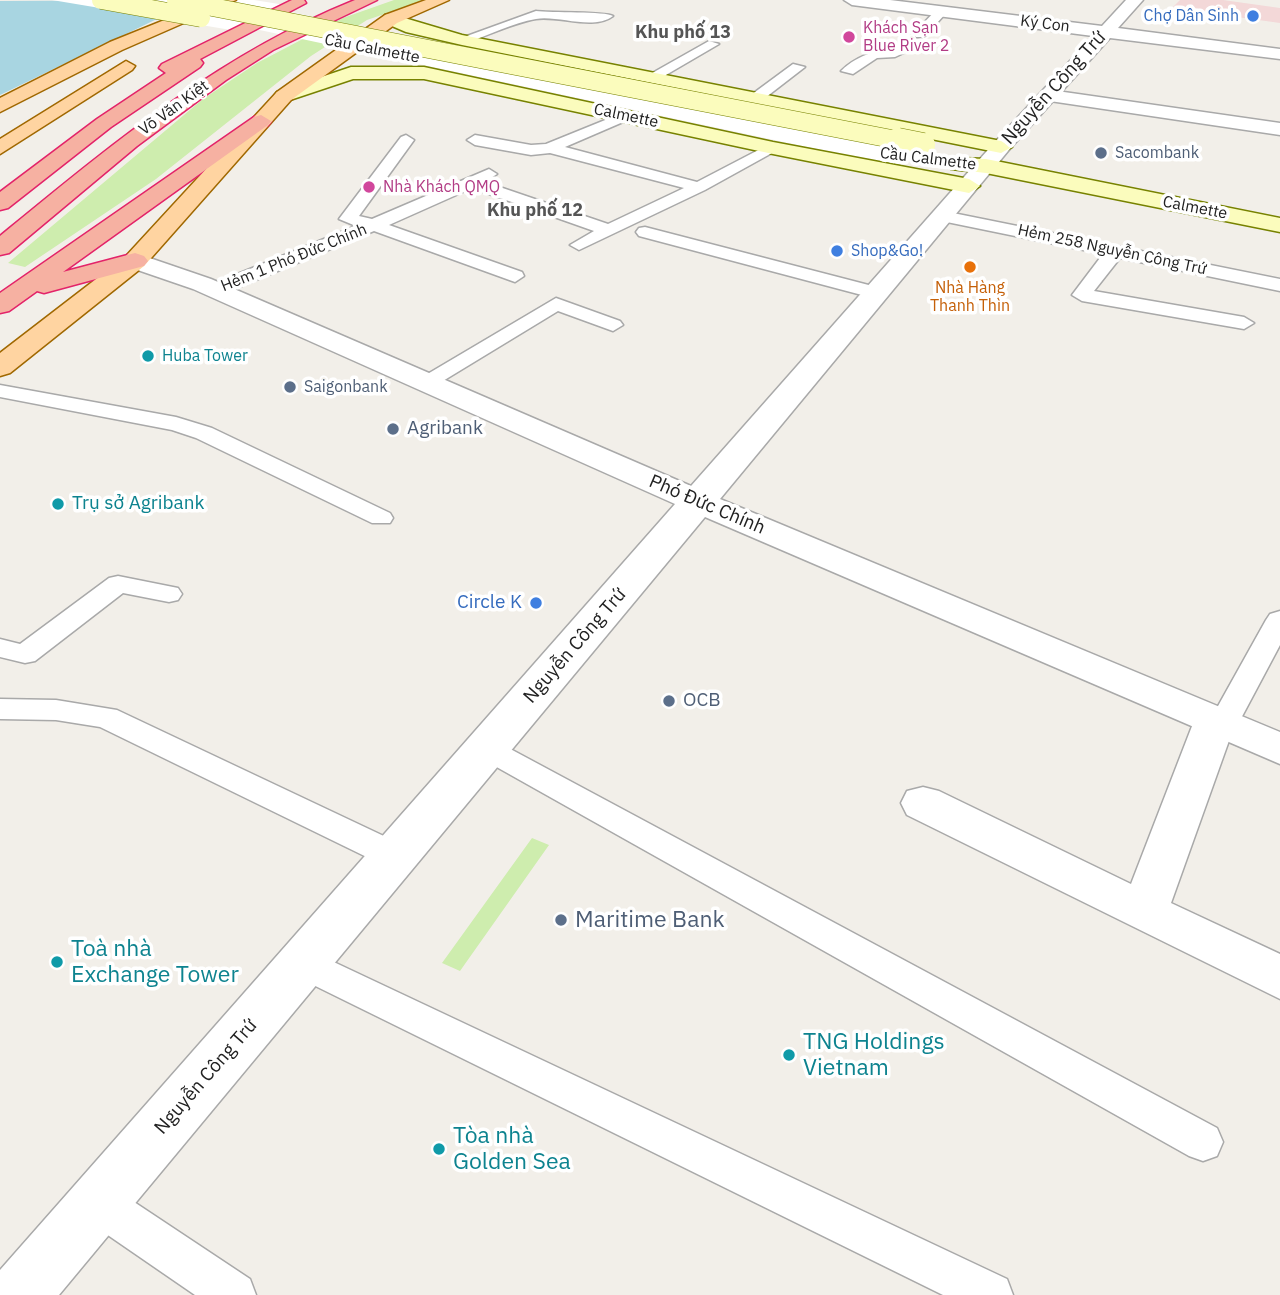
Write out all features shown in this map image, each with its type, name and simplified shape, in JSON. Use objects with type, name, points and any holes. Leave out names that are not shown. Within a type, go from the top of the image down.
[{"type":"highway","points":[[224,10],[267,6],[285,0]]},
{"type":"highway","name":"Võ Văn Kiệt","points":[[0,185],[85,121],[162,72],[267,17],[307,0]]},
{"type":"highway","name":"Võ Văn Kiệt","points":[[0,203],[104,123],[189,66],[325,0]]},
{"type":"highway","name":"Võ Văn Kiệt","points":[[0,248],[189,95],[280,41],[369,0]]},
{"type":"highway","points":[[9,298],[261,121]]},
{"type":"highway","points":[[9,298],[135,261]]},
{"type":"main road","name":"Cầu Calmette","points":[[101,0],[224,10]]},
{"type":"main road","name":"Cầu Calmette","points":[[176,0],[915,152],[977,176]]},
{"type":"main road","points":[[0,367],[135,261],[284,96],[391,19],[441,0]]},
{"type":"main road","points":[[0,106],[116,46],[224,10]]},
{"type":"main road","points":[[0,148],[140,57],[224,10]]},
{"type":"main road","points":[[391,19],[412,28],[462,40],[1001,147]]},
{"type":"main road","points":[[442,76],[505,48]]},
{"type":"main road","name":"Calmette","points":[[284,96],[351,73],[401,71],[442,76],[773,148],[977,176],[1280,225]]},
{"type":"street","name":"Ký Con","points":[[852,0],[1280,54]]},
{"type":"street","name":"Nguyễn Công Trứ","points":[[19,1295],[1001,147],[1135,0]]},
{"type":"street","points":[[1050,96],[1280,130]]},
{"type":"street","name":"Phó Đức Chính","points":[[135,261],[215,290],[699,502],[1280,749]]},
{"type":"street","points":[[1145,910],[1219,723]]},
{"type":"street","points":[[923,803],[1280,978]]},
{"type":"lane","points":[[920,34],[942,11]]},
{"type":"lane","points":[[462,40],[536,16],[607,16]]},
{"type":"lane","points":[[654,76],[713,44]]},
{"type":"lane","points":[[848,71],[874,54],[890,54],[905,47]]},
{"type":"lane","points":[[757,98],[798,67]]},
{"type":"lane","points":[[519,161],[625,116]]},
{"type":"lane","name":"Hẻm 1 Phó Ðức Chính","points":[[406,139],[348,219],[374,225],[515,276]]},
{"type":"lane","points":[[475,140],[531,150],[550,148],[699,187]]},
{"type":"lane","points":[[579,245],[773,148]]},
{"type":"lane","points":[[374,225],[489,174]]},
{"type":"lane","points":[[471,182],[609,230]]},
{"type":"lane","name":"Hẻm 258 Nguyễn Công Trứ","points":[[943,216],[1280,285]]},
{"type":"lane","name":"Hẻm 1 Phó Ðức Chính","points":[[215,290],[374,225]]},
{"type":"lane","points":[[645,232],[877,293]]},
{"type":"lane","points":[[1116,250],[1082,295],[1244,323]]},
{"type":"lane","points":[[425,382],[556,304],[613,325]]},
{"type":"lane","points":[[0,391],[176,424],[204,433],[381,518]]},
{"type":"lane","points":[[0,648],[25,654],[118,583],[169,594]]},
{"type":"lane","points":[[1219,723],[1280,620]]},
{"type":"lane","points":[[0,709],[56,710],[106,717],[395,856]]},
{"type":"lane","points":[[488,748],[1203,1142]]},
{"type":"lane","points":[[304,963],[991,1295]]},
{"type":"lane","points":[[98,1203],[234,1295]]},
{"type":"shaded area","name":"Chợ Dân Sinh","points":[[1180,0],[1223,0],[1280,8],[1280,23],[1172,8]]},
{"type":"green space","points":[[394,0],[425,0],[367,20],[311,56],[156,179],[25,267],[8,263],[203,99],[257,63],[343,18]]},
{"type":"green space","points":[[532,838],[549,845],[460,971],[442,963]]},
{"type":"water","points":[[205,0],[159,18],[0,95],[0,1]]},
{"type":"pier","points":[[52,0],[254,0],[285,5],[290,12],[926,143],[896,166],[255,29],[231,30]]},
{"type":"place","name":"Chợ Dân Sinh","points":[[1253,16]]},
{"type":"place","name":"Khách Sạn Blue River 2","points":[[849,37]]},
{"type":"place","name":"Sacombank","points":[[1101,153]]},
{"type":"place","name":"Nhà Khách QMQ","points":[[369,187]]},
{"type":"place","name":"Shop&Go!","points":[[837,251]]},
{"type":"place","name":"Nhà Hàng Thanh Thìn","points":[[970,267]]},
{"type":"place","name":"Huba Tower","points":[[148,356]]},
{"type":"place","name":"Saigonbank","points":[[290,387]]},
{"type":"place","name":"Agribank","points":[[393,429]]},
{"type":"place","name":"Trụ sở Agribank","points":[[58,504]]},
{"type":"place","name":"Circle K","points":[[536,603]]},
{"type":"place","name":"OCB","points":[[669,701]]},
{"type":"place","name":"Maritime Bank","points":[[561,920]]},
{"type":"place","name":"Toà nhà Exchange Tower","points":[[57,962]]},
{"type":"place","name":"TNG Holdings Vietnam","points":[[789,1055]]},
{"type":"place","name":"Tòa nhà Golden Sea","points":[[439,1149]]},
{"type":"district","name":"Khu phố 13","points":[[683,33]]},
{"type":"district","name":"Khu phố 12","points":[[535,211]]}]
